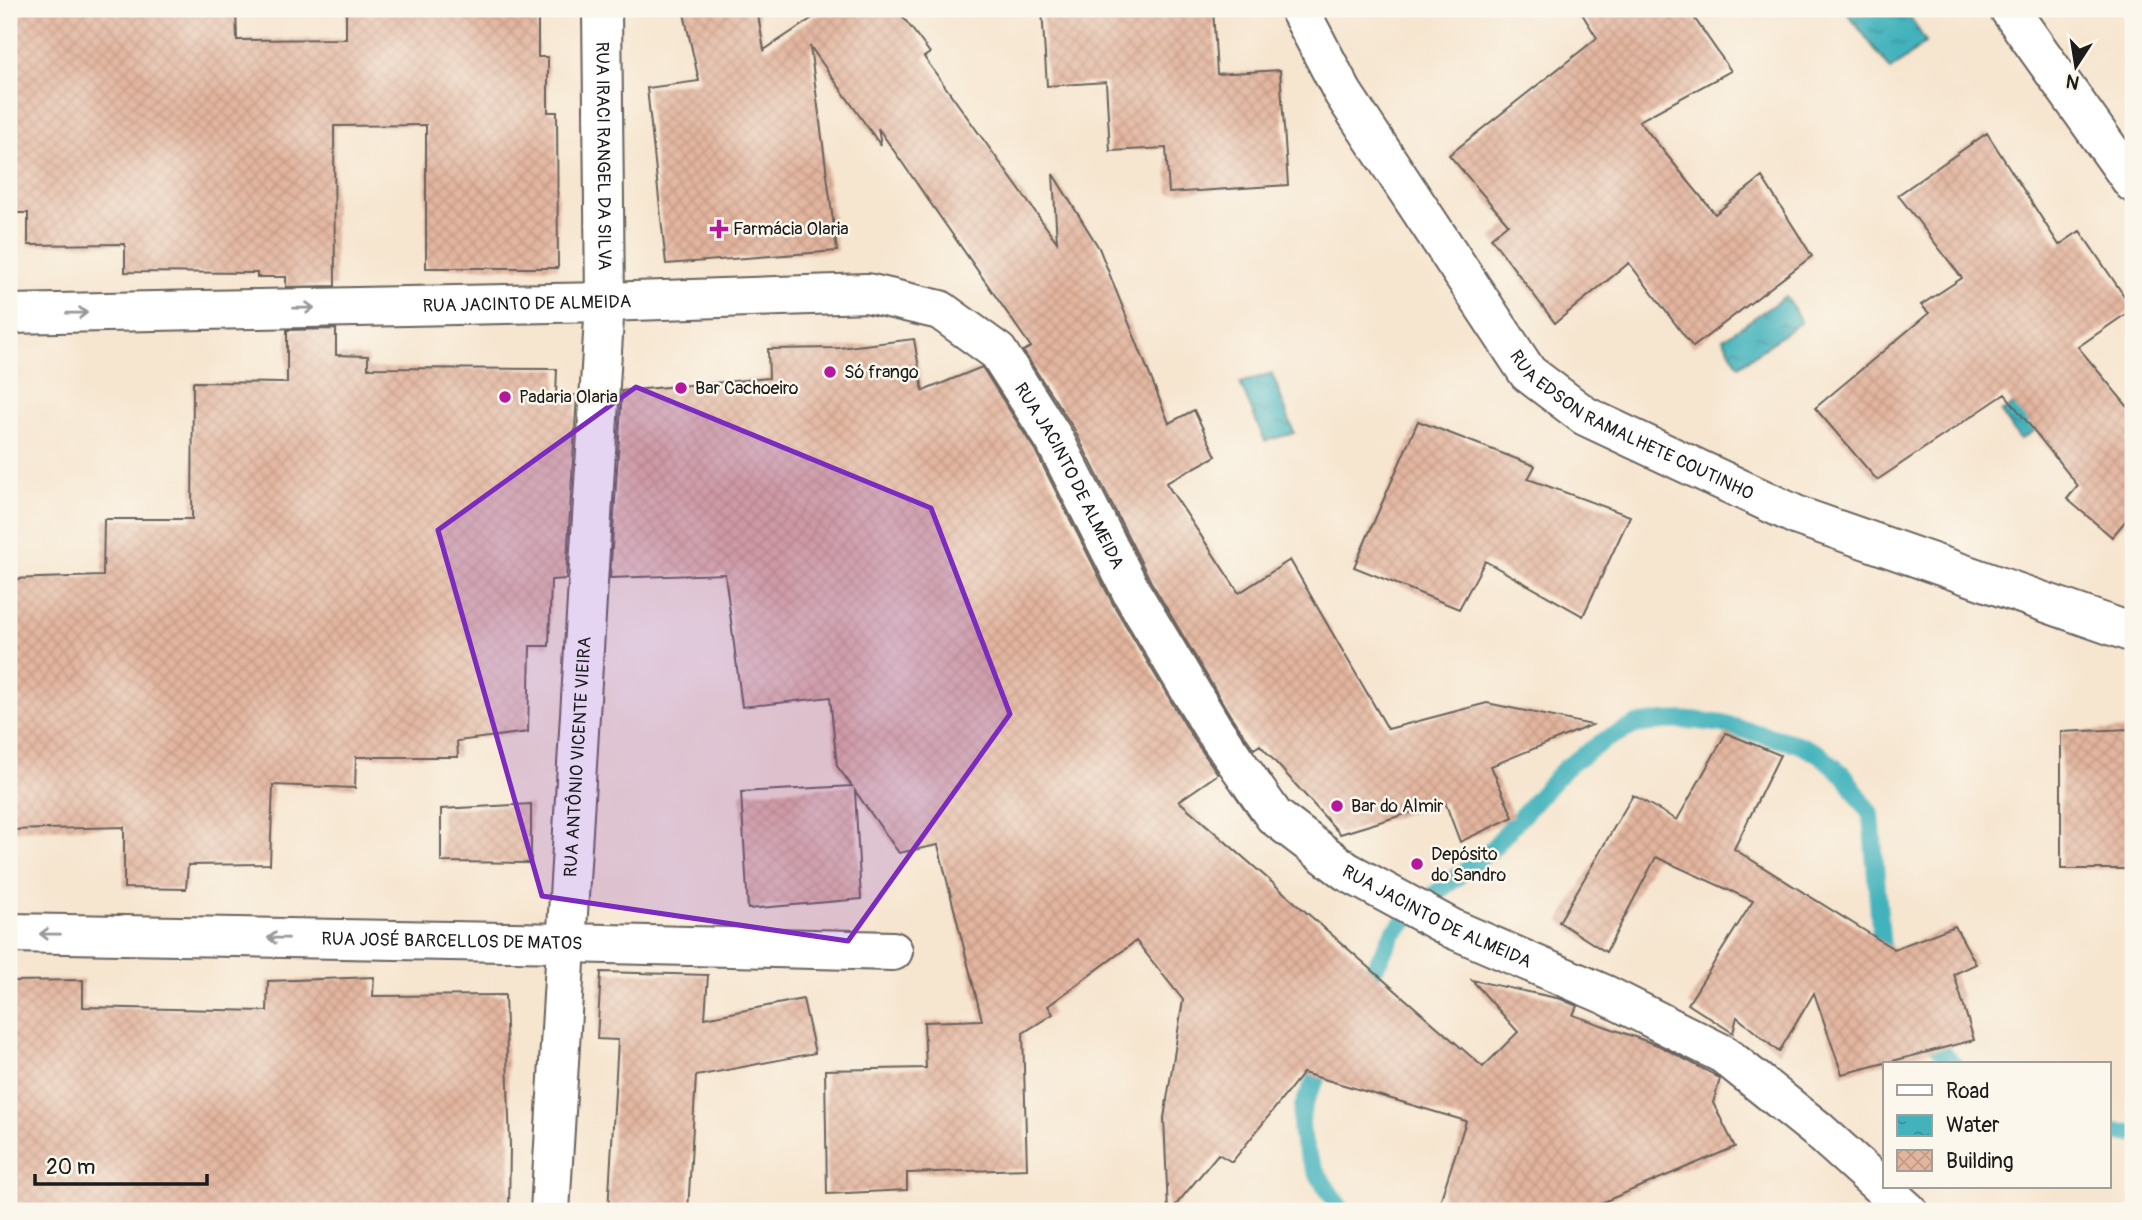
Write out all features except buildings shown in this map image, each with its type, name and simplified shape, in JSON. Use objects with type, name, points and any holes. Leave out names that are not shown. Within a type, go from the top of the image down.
[{"type":"street","name":"RUA IRACI RANGEL DA SILVA","points":[[602,9],[606,302]]},
{"type":"street","name":"RUA EDSON RAMALHETE COUTINHO","points":[[1299,9],[1343,93],[1528,373],[1585,416],[1798,516],[2133,633]]},
{"type":"street","points":[[2009,9],[2133,183]]},
{"type":"street","name":"RUA JACINTO DE ALMEIDA","points":[[9,314],[606,302],[867,293],[940,310],[998,352],[1054,439],[1146,616],[1212,727],[1274,816],[1346,871],[1453,929],[1606,995],[1723,1054],[1818,1130],[1908,1211]]},
{"type":"street","name":"RUA ANTÔNIO VICENTE VIEIRA","points":[[550,1211],[606,302]]},
{"type":"street","name":"RUA JOSÉ BARCELLOS DE MATOS","points":[[9,933],[893,951]]},
{"type":"highlighted area","points":[[636,387],[931,508],[1010,714],[848,941],[542,896],[438,530]]},
{"type":"water","points":[[1844,9],[1905,9],[1926,42],[1891,70]]},
{"type":"water","points":[[1786,296],[1801,322],[1739,366],[1723,339]]},
{"type":"water","points":[[1272,373],[1294,433],[1265,441],[1240,383]]},
{"type":"water","points":[[2066,374],[2081,402],[2020,440],[2001,412]]},
{"type":"waterway","points":[[1363,990],[1393,933],[1422,904],[1490,851],[1565,768],[1605,740],[1635,725],[1663,721],[1693,720],[1723,724],[1798,744],[1819,754],[1845,776],[1871,815],[1882,950],[1886,963]]},
{"type":"waterway","points":[[1926,1032],[1951,1062]]},
{"type":"waterway","points":[[1328,1058],[1303,1107],[1302,1135],[1311,1162],[1342,1211]]},
{"type":"waterway","points":[[2110,1132],[2133,1133]]},
{"type":"place","name":"Farmácia Olaria","points":[[719,229]]},
{"type":"place","name":"Só frango","points":[[830,372]]},
{"type":"place","name":"Bar Cachoeiro","points":[[681,388]]},
{"type":"place","name":"Padaria Olaria","points":[[505,397]]},
{"type":"place","name":"Bar do Almir","points":[[1337,806]]},
{"type":"place","name":"Depósito do Sandro","points":[[1417,864]]}]
